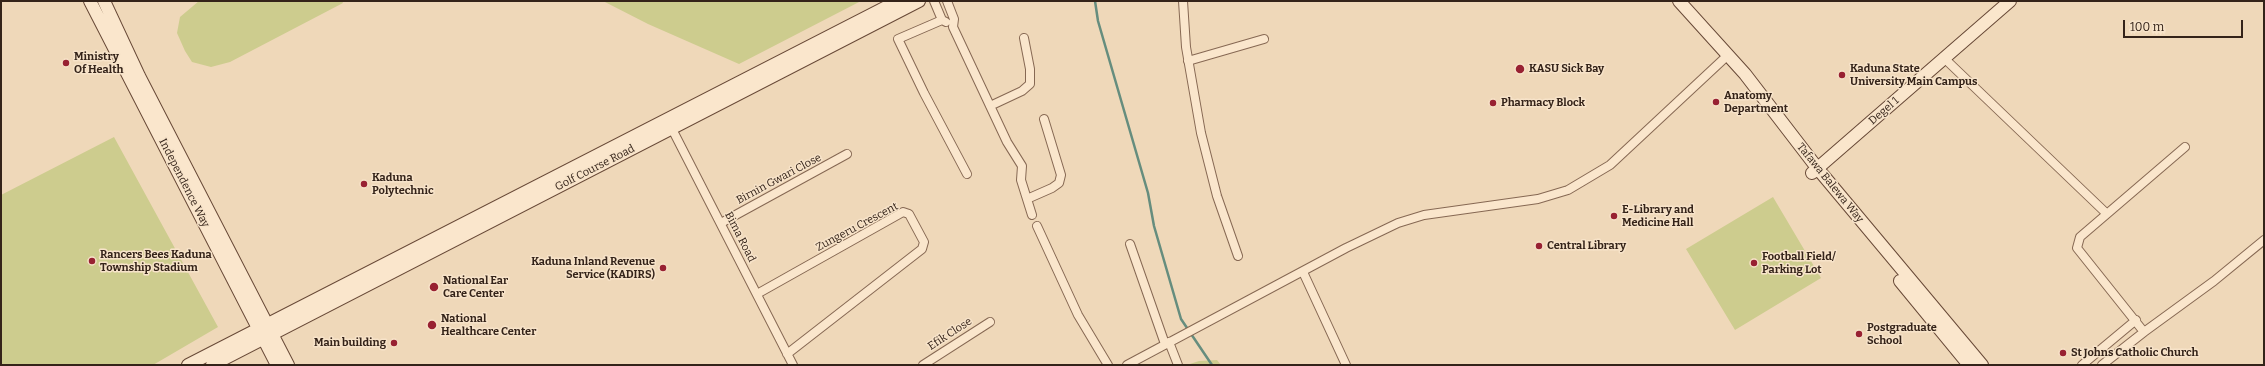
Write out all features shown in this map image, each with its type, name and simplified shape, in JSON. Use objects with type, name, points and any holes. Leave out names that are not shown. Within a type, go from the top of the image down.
[{"type":"main road","name":"Independence Way","points":[[90,1],[265,331],[288,365]]},
{"type":"main road","name":"Independence Way","points":[[104,1],[139,76],[265,331],[278,365]]},
{"type":"main road","name":"Golf Course Road","points":[[670,124],[898,1]]},
{"type":"main road","name":"Golf Course Road","points":[[265,331],[670,124],[918,1]]},
{"type":"main road","name":"Tafawa Balewa Way","points":[[1670,1],[1726,58]]},
{"type":"main road","name":"Tafawa Balewa Way","points":[[1679,1],[1726,58],[1969,365]]},
{"type":"main road","name":"Degel 1","points":[[1815,171],[2010,1]]},
{"type":"main road","name":"Tafawa Balewa Way","points":[[1815,171],[1982,365]]},
{"type":"main road","points":[[188,365],[265,331]]},
{"type":"main road","points":[[212,365],[265,331]]},
{"type":"street","points":[[934,1],[942,20],[953,27]]},
{"type":"street","points":[[947,1],[954,19],[953,27],[1007,142],[1022,166],[1021,180],[1032,215]]},
{"type":"street","points":[[1183,1],[1188,61],[1201,133],[1217,196],[1238,256]]},
{"type":"street","points":[[942,20],[898,39],[924,93],[967,174]]},
{"type":"street","points":[[990,106],[1022,91],[1030,84],[1030,69],[1024,38]]},
{"type":"street","points":[[1188,61],[1264,39]]},
{"type":"street","points":[[1127,365],[1346,248],[1398,223],[1424,215],[1538,199],[1568,190],[1610,165],[1726,58]]},
{"type":"street","points":[[1944,58],[2106,213]]},
{"type":"street","points":[[1027,199],[1052,188],[1059,183],[1060,176],[1044,119]]},
{"type":"street","name":"Bima Road","points":[[670,124],[793,365]]},
{"type":"street","points":[[2144,332],[2136,320],[2077,248],[2080,237],[2106,213],[2185,147]]},
{"type":"street","name":"Birnin Gwari Close","points":[[720,223],[847,154]]},
{"type":"street","name":"Zungeru Crescent","points":[[758,294],[903,212],[909,214],[924,242],[922,248],[787,354]]},
{"type":"street","points":[[1037,226],[1078,315],[1108,365]]},
{"type":"street","points":[[2102,365],[2214,281],[2264,240]]},
{"type":"street","points":[[1130,244],[1167,343],[1178,365]]},
{"type":"street","points":[[1303,272],[1346,365]]},
{"type":"street","points":[[2082,365],[2136,320]]},
{"type":"street","name":"Efik Close","points":[[923,365],[990,322]]},
{"type":"shaded area","points":[[199,1],[342,1],[343,3],[230,62],[211,67],[192,62],[177,33],[180,17]]},
{"type":"shaded area","points":[[603,1],[861,1],[739,64],[648,24]]},
{"type":"shaded area","name":"Rancers Bees Kaduna Township Stadium","points":[[114,137],[218,327],[153,365],[1,365],[1,195]]},
{"type":"shaded area","name":"Football Field/ Parking Lot","points":[[1773,197],[1821,278],[1735,330],[1686,249]]},
{"type":"shaded area","points":[[1217,360],[1221,365],[1187,365],[1199,361]]},
{"type":"waterway","points":[[1095,1],[1098,21],[1148,193],[1154,226],[1181,319],[1212,365]]},
{"type":"place","name":"Ministry Of Health","points":[[66,63]]},
{"type":"place","name":"KASU Sick Bay","points":[[1520,69]]},
{"type":"place","name":"Kaduna State University Main Campus","points":[[1842,75]]},
{"type":"place","name":"Anatomy Department","points":[[1716,102]]},
{"type":"place","name":"Pharmacy Block","points":[[1493,103]]},
{"type":"place","name":"Kaduna Polytechnic","points":[[364,184]]},
{"type":"place","name":"E-Library and Medicine Hall","points":[[1614,216]]},
{"type":"place","name":"Central Library","points":[[1539,246]]},
{"type":"place","name":"Rancers Bees Kaduna Township Stadium","points":[[92,261]]},
{"type":"place","name":"Football Field/ Parking Lot","points":[[1754,263]]},
{"type":"place","name":"Kaduna Inland Revenue Service (KADIRS)","points":[[663,268]]},
{"type":"place","name":"National Ear Care Center","points":[[434,287]]},
{"type":"place","name":"National Healthcare Center","points":[[432,325]]},
{"type":"place","name":"Postgraduate School","points":[[1859,334]]},
{"type":"place","name":"Main building","points":[[394,343]]},
{"type":"place","name":"St Johns Catholic Church","points":[[2063,353]]}]
